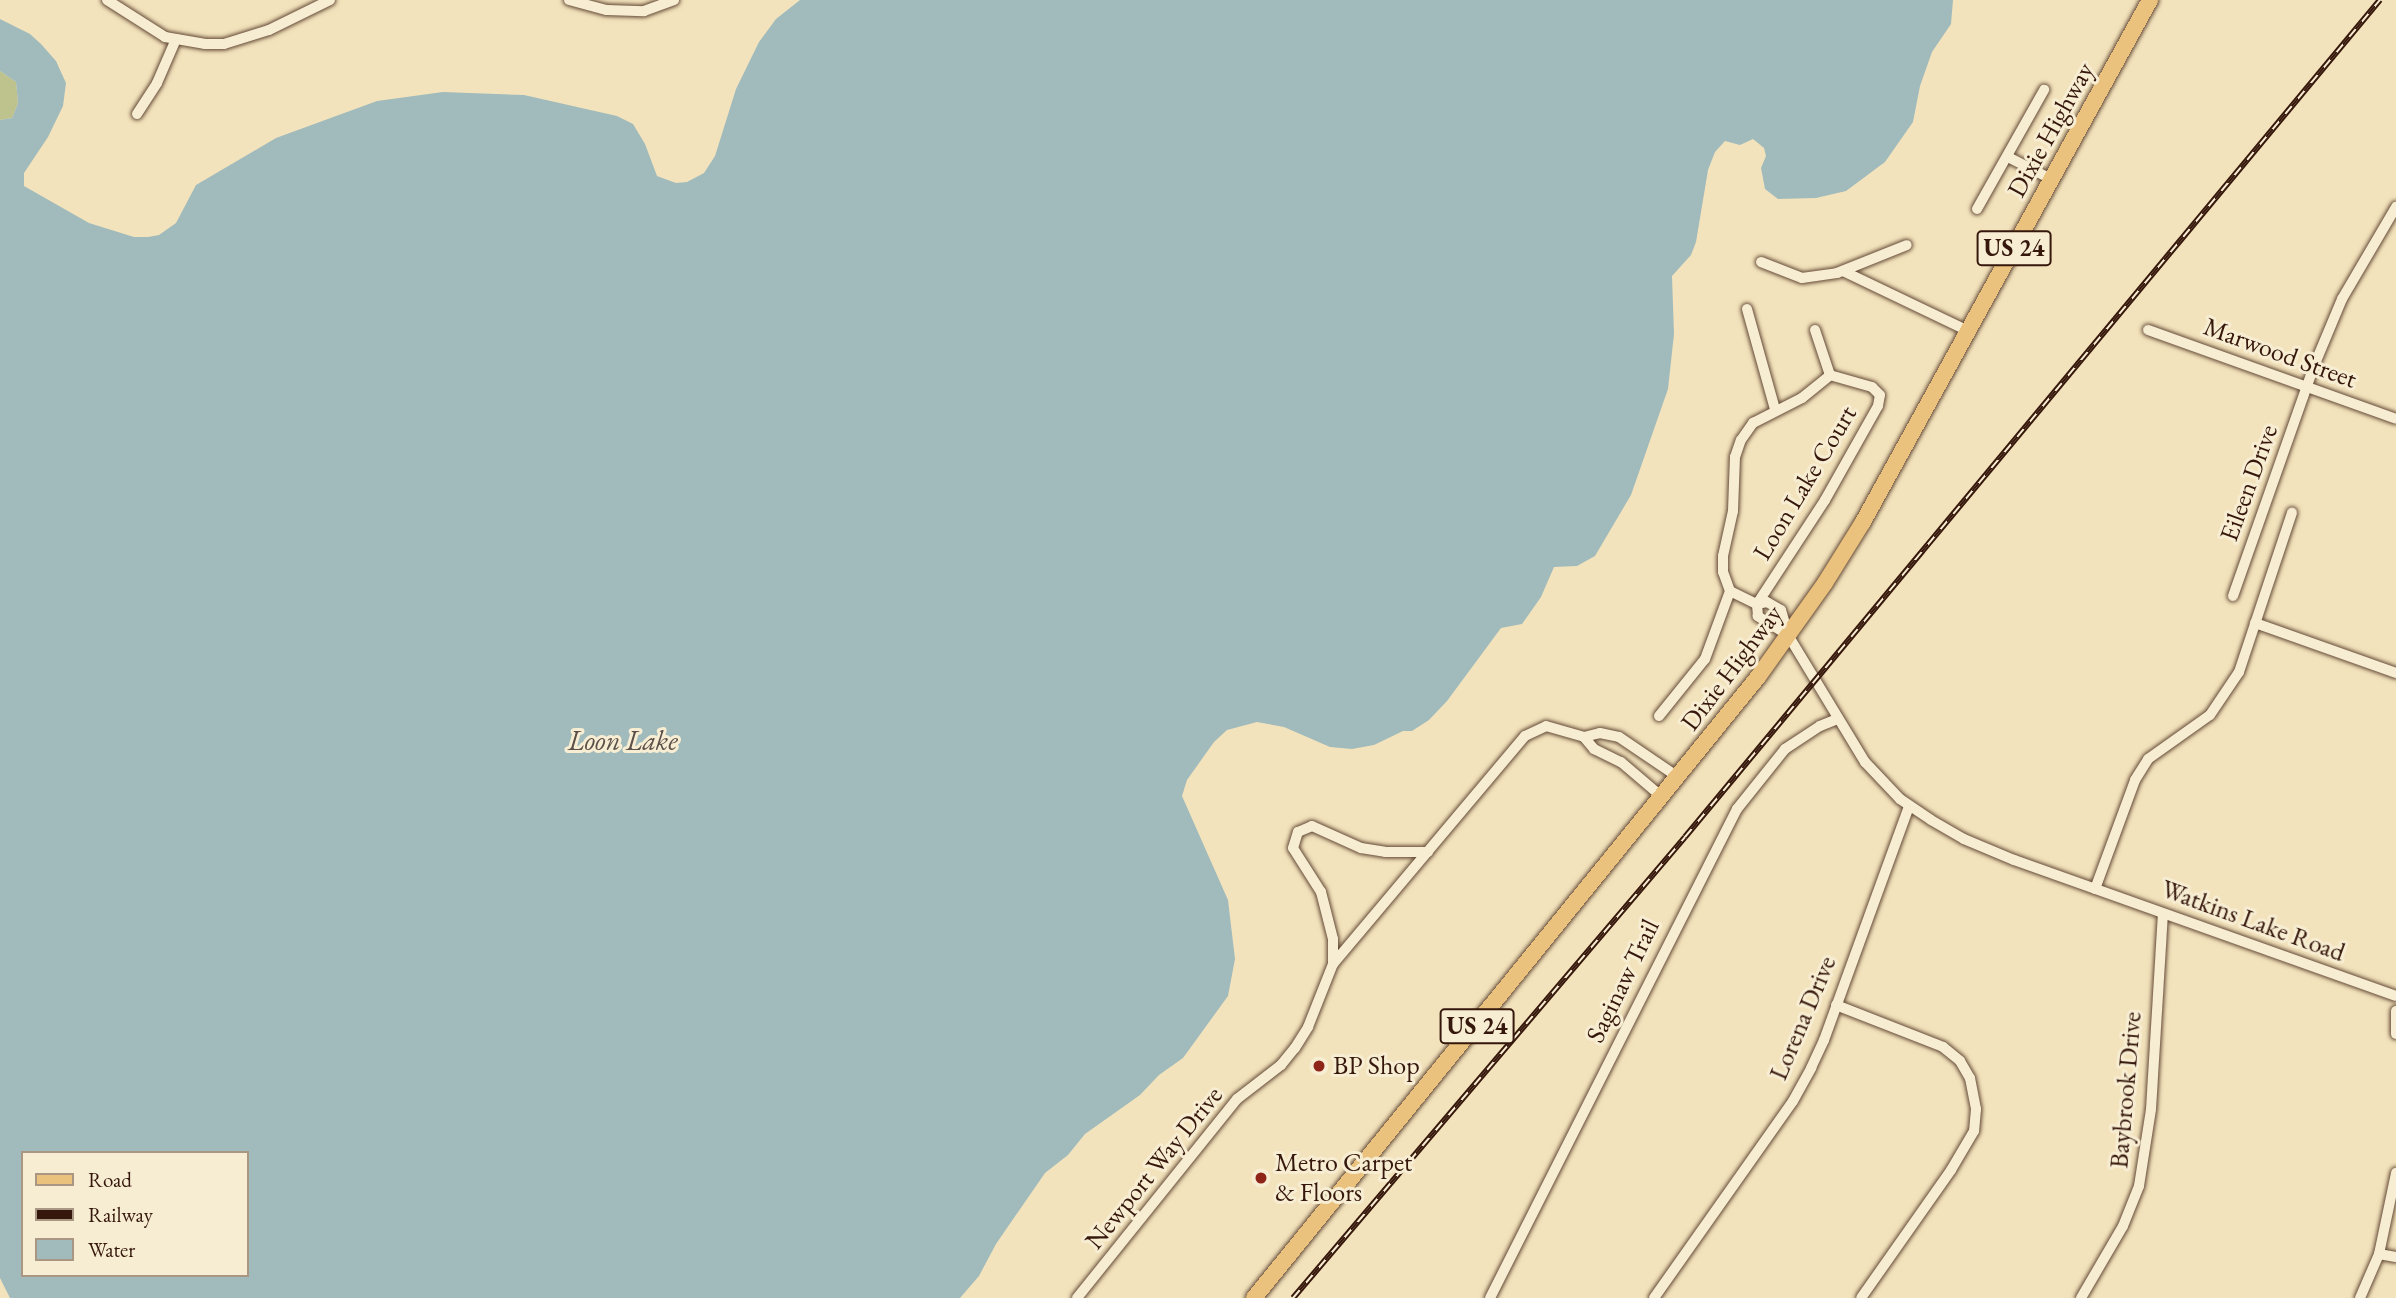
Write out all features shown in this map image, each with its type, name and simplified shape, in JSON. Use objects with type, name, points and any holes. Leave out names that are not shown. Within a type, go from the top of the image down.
[{"type":"main road","name":"Dixie Highway","points":[[1254,1298],[1758,677],[1825,583],[1863,522],[2150,0]]},
{"type":"street","points":[[107,0],[139,23],[176,39],[224,44],[269,30],[330,0]]},
{"type":"street","points":[[569,0],[607,9],[623,5],[644,11],[674,0]]},
{"type":"street","points":[[137,114],[157,83],[176,39]]},
{"type":"street","points":[[1977,209],[2044,90]]},
{"type":"street","points":[[2008,157],[2051,179]]},
{"type":"street","name":"Eileen Drive","points":[[2233,596],[2351,280],[2396,207]]},
{"type":"street","points":[[1761,262],[1802,278],[1843,271],[1907,245]]},
{"type":"street","points":[[1843,271],[1968,331]]},
{"type":"street","points":[[1747,309],[1775,410]]},
{"type":"street","points":[[1658,716],[1705,659],[1730,591],[1723,572],[1723,556],[1733,511],[1735,457],[1741,440],[1753,423],[1802,398],[1830,375],[1815,330]]},
{"type":"street","name":"Marwood Street","points":[[2148,330],[2396,419]]},
{"type":"street","name":"Loon Lake Court","points":[[1757,604],[1825,500],[1880,401],[1877,390],[1872,387],[1830,375]]},
{"type":"street","points":[[2095,889],[2135,780],[2148,760],[2210,715],[2224,698],[2239,672],[2292,513]]},
{"type":"street","name":"Watkins Lake Road","points":[[1730,591],[1757,604],[1767,601],[1780,610],[1787,635],[1837,719],[1870,768],[1909,806],[1964,839],[2163,914],[2396,996]]},
{"type":"street","name":"Watkins Lake Road","points":[[1757,604],[1758,616],[1787,635]]},
{"type":"street","points":[[2255,622],[2396,673]]},
{"type":"street","name":"Saginaw Trail","points":[[1490,1298],[1738,809],[1785,749],[1820,726],[1837,719]]},
{"type":"street","name":"Newport Way Drive","points":[[1077,1298],[1230,1107],[1281,1065],[1295,1048],[1308,1027],[1333,964],[1525,736],[1546,726],[1584,737],[1600,733],[1619,737],[1678,776]]},
{"type":"street","name":"Newport Way Drive","points":[[1584,737],[1594,749],[1621,762],[1661,796]]},
{"type":"street","name":"Lorena Drive","points":[[1654,1298],[1793,1101],[1824,1040],[1909,806]]},
{"type":"street","name":"Newport Way Drive","points":[[1333,964],[1334,939],[1321,892],[1293,848],[1298,832],[1312,826],[1361,848],[1385,852],[1427,852]]},
{"type":"street","name":"Baybrook Drive","points":[[2081,1298],[2123,1226],[2139,1186],[2151,1109],[2163,914]]},
{"type":"street","points":[[1836,1005],[1942,1047],[1960,1061],[1970,1078],[1976,1109],[1974,1131],[1951,1170],[1861,1298]]},
{"type":"street","points":[[2396,1012],[2396,1034]]},
{"type":"street","points":[[2360,1298],[2379,1254],[2396,1173]]},
{"type":"street","points":[[2379,1254],[2396,1257]]},
{"type":"green space","points":[[0,71],[16,82],[18,103],[12,118],[0,120]]},
{"type":"water","name":"Loon Lake","points":[[800,0],[1953,0],[1951,24],[1932,52],[1920,86],[1913,122],[1885,162],[1846,191],[1816,198],[1778,199],[1765,189],[1761,168],[1766,156],[1764,148],[1753,139],[1740,145],[1725,141],[1715,152],[1708,170],[1696,242],[1691,255],[1672,276],[1674,334],[1668,389],[1631,495],[1595,556],[1577,566],[1554,567],[1541,597],[1522,624],[1501,628],[1447,701],[1429,720],[1412,731],[1403,731],[1374,745],[1352,749],[1330,747],[1284,727],[1257,722],[1227,730],[1214,742],[1187,780],[1182,796],[1228,900],[1235,959],[1228,996],[1183,1058],[1159,1075],[1140,1095],[1085,1134],[1068,1155],[1045,1173],[996,1244],[979,1276],[960,1298],[10,1298],[0,1278],[0,120],[12,118],[18,103],[16,82],[0,71],[0,19],[30,34],[41,44],[56,61],[66,83],[63,106],[48,137],[24,173],[24,186],[89,223],[134,237],[159,235],[176,223],[196,185],[276,138],[377,101],[443,92],[524,95],[617,116],[633,124],[645,144],[657,176],[676,183],[687,182],[704,173],[715,156],[736,89],[759,42],[776,19]]},
{"type":"railway","points":[[1293,1298],[1685,837],[2380,0]]},
{"type":"place","name":"BP Shop","points":[[1319,1066]]},
{"type":"place","name":"Metro Carpet & Floors","points":[[1261,1178]]}]
